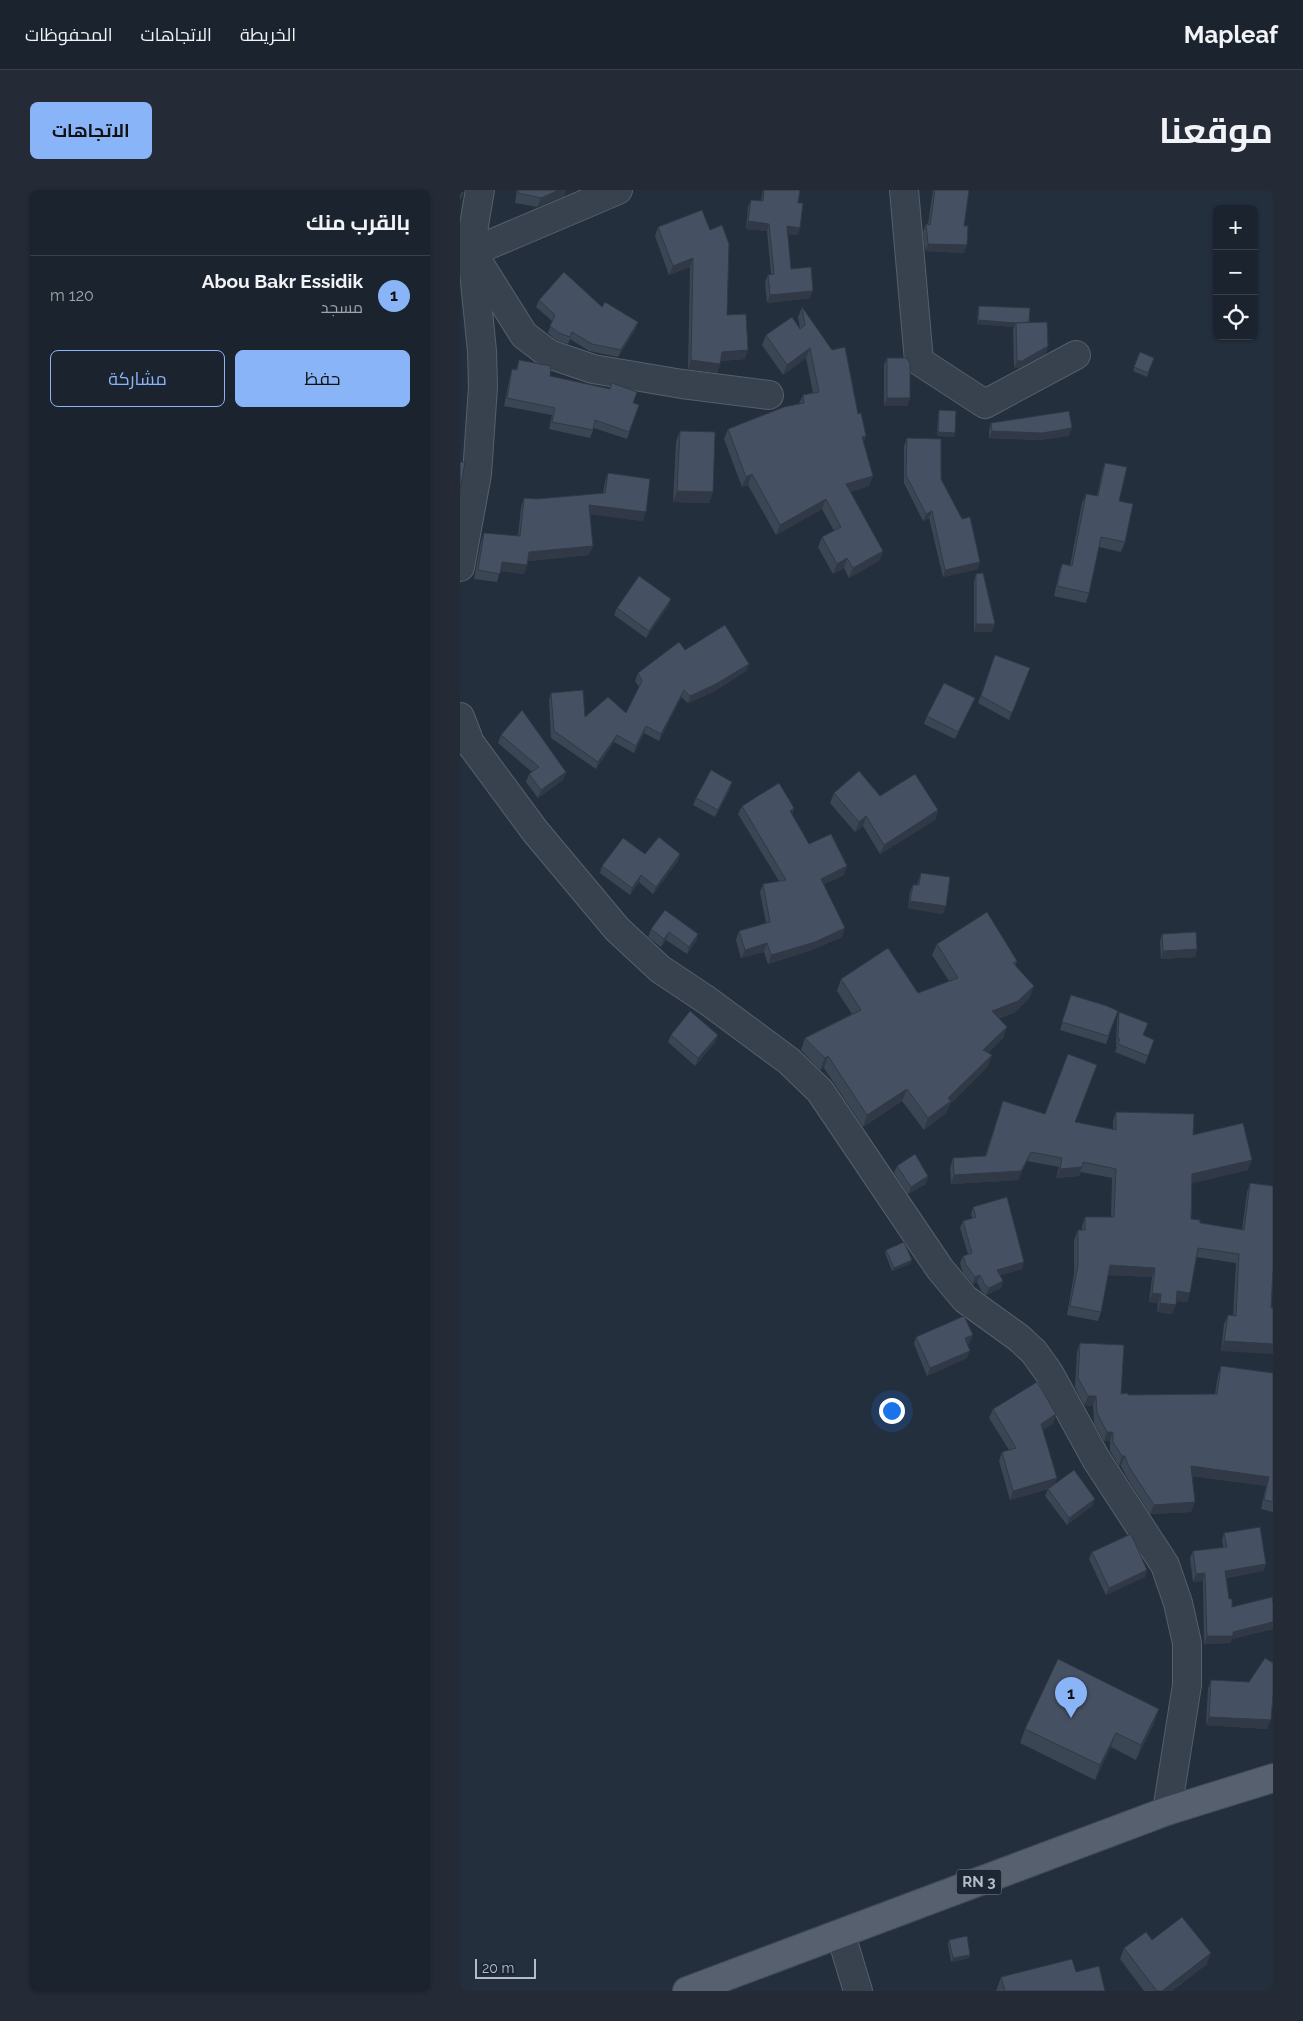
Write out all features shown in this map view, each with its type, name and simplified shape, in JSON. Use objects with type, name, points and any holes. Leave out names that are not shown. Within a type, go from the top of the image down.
[{"type":"main road","name":"RN 3","points":[[687,1991],[1167,1811],[1273,1778]]},
{"type":"street","points":[[460,567],[477,474],[483,386],[482,351],[466,253],[474,225],[480,190]]},
{"type":"street","points":[[466,253],[618,190]]},
{"type":"street","points":[[904,190],[919,362],[985,404],[1076,355]]},
{"type":"street","points":[[466,253],[524,335],[549,354],[593,369],[682,384],[769,394]]},
{"type":"street","points":[[460,717],[470,743],[530,824],[617,929],[660,968],[708,1001],[789,1061],[806,1076],[834,1108],[940,1269],[955,1288],[976,1309],[1019,1338],[1034,1352],[1049,1373],[1096,1459],[1165,1565],[1178,1603],[1187,1643],[1187,1685],[1167,1811]]},
{"type":"street","points":[[841,1934],[858,1991]]},
{"type":"building","points":[[460,190],[464,190],[460,201]]},
{"type":"building","points":[[519,190],[559,190],[541,198],[518,193]]},
{"type":"building","points":[[764,190],[800,190],[798,203],[803,203],[800,228],[787,226],[791,269],[811,267],[813,291],[770,295],[768,275],[774,274],[769,224],[748,221],[751,200],[763,201]]},
{"type":"building","points":[[935,190],[969,190],[964,226],[968,226],[967,245],[928,244],[926,224],[930,225]]},
{"type":"building","points":[[702,210],[710,230],[722,225],[729,244],[727,315],[746,314],[748,350],[722,352],[720,364],[691,360],[693,258],[673,266],[658,227]]},
{"type":"building","points":[[564,272],[602,307],[605,302],[638,322],[621,350],[592,344],[572,332],[570,337],[559,333],[550,326],[555,315],[539,300]]},
{"type":"building","points":[[979,306],[1030,308],[1029,322],[1016,323],[978,320]]},
{"type":"building","points":[[802,307],[832,350],[845,347],[858,414],[861,413],[866,436],[862,437],[873,476],[846,484],[883,551],[853,568],[847,558],[837,564],[822,537],[841,527],[826,499],[780,525],[752,474],[746,477],[728,429],[784,407],[804,403],[803,395],[819,392],[810,348],[787,365],[766,335],[792,317],[800,329],[805,325]]},
{"type":"building","points":[[1047,322],[1048,346],[1022,361],[1017,361],[1016,323]]},
{"type":"building","points":[[1140,352],[1154,358],[1148,373],[1134,367]]},
{"type":"building","points":[[887,358],[907,358],[910,364],[910,398],[887,398]]},
{"type":"building","points":[[519,360],[551,366],[550,376],[610,389],[612,383],[637,392],[633,403],[639,405],[629,432],[595,420],[593,430],[552,422],[555,408],[507,398],[512,369],[517,370]]},
{"type":"building","points":[[939,410],[956,411],[955,433],[938,432]]},
{"type":"building","points":[[1069,411],[1072,428],[1042,433],[992,431],[991,423]]},
{"type":"building","points":[[680,431],[715,432],[713,492],[677,491]]},
{"type":"building","points":[[907,438],[941,439],[941,479],[962,519],[970,517],[980,562],[945,570],[932,511],[926,514],[906,475]]},
{"type":"building","points":[[460,462],[465,462],[460,490]]},
{"type":"building","points":[[1105,463],[1127,467],[1119,501],[1133,504],[1125,542],[1101,537],[1089,593],[1057,586],[1062,564],[1072,566],[1086,494],[1098,496]]},
{"type":"building","points":[[608,473],[650,479],[646,512],[589,505],[593,546],[529,552],[527,565],[502,562],[500,574],[478,570],[484,533],[520,536],[524,498],[537,499],[605,493]]},
{"type":"building","points":[[983,573],[995,624],[976,624],[976,574]]},
{"type":"building","points":[[639,576],[671,599],[649,631],[617,608]]},
{"type":"building","points":[[725,625],[749,664],[716,684],[690,696],[684,690],[661,734],[646,726],[636,746],[617,735],[598,762],[554,731],[551,693],[583,690],[585,717],[608,697],[626,713],[642,681],[638,673],[679,642],[685,650]]},
{"type":"building","points":[[995,655],[1030,668],[1012,713],[981,696]]},
{"type":"building","points":[[944,683],[975,698],[958,732],[927,716]]},
{"type":"building","points":[[522,710],[566,772],[541,790],[529,774],[539,767],[501,735]]},
{"type":"building","points":[[711,770],[732,782],[718,810],[696,798]]},
{"type":"building","points":[[859,771],[880,796],[915,774],[938,810],[884,845],[866,816],[859,822],[834,793]]},
{"type":"building","points":[[779,783],[794,808],[790,811],[809,844],[831,834],[847,866],[821,879],[845,928],[815,942],[771,955],[767,943],[745,950],[739,931],[770,922],[763,884],[786,880],[742,806]]},
{"type":"building","points":[[659,837],[680,854],[656,887],[641,875],[632,888],[602,866],[623,838],[645,854]]},
{"type":"building","points":[[921,873],[950,877],[946,906],[910,901],[913,885],[919,885]]},
{"type":"building","points":[[665,910],[698,934],[689,947],[669,932],[664,939],[651,929]]},
{"type":"building","points":[[987,912],[1017,961],[1013,963],[1034,986],[1018,1001],[992,1011],[1007,1027],[983,1050],[992,1055],[948,1098],[951,1101],[928,1118],[907,1089],[867,1115],[828,1056],[825,1058],[805,1038],[861,1010],[841,979],[888,948],[918,993],[958,978],[937,944]]},
{"type":"building","points":[[1196,932],[1197,949],[1163,951],[1162,934]]},
{"type":"building","points":[[1071,995],[1118,1011],[1108,1036],[1062,1022]]},
{"type":"building","points":[[690,1011],[718,1035],[698,1058],[671,1035]]},
{"type":"building","points":[[1119,1012],[1148,1023],[1143,1035],[1154,1040],[1148,1056],[1118,1044],[1120,1039],[1118,1039]]},
{"type":"building","points":[[1068,1054],[1097,1065],[1075,1122],[1116,1130],[1116,1112],[1194,1114],[1193,1135],[1243,1123],[1252,1160],[1192,1174],[1191,1219],[1200,1220],[1200,1223],[1244,1230],[1250,1183],[1273,1186],[1271,1308],[1273,1308],[1273,1344],[1224,1341],[1228,1315],[1236,1316],[1239,1254],[1198,1248],[1190,1293],[1177,1291],[1176,1305],[1160,1303],[1161,1294],[1152,1293],[1155,1268],[1110,1265],[1101,1312],[1070,1306],[1078,1265],[1078,1230],[1085,1230],[1085,1217],[1114,1217],[1116,1169],[1083,1162],[1082,1167],[1060,1169],[1062,1158],[1031,1152],[1021,1171],[954,1175],[953,1158],[986,1156],[1003,1101],[1045,1114]]},
{"type":"building","points":[[915,1154],[928,1176],[911,1187],[897,1166]]},
{"type":"building","points":[[1007,1197],[1024,1262],[997,1270],[1003,1281],[989,1288],[985,1285],[980,1275],[975,1277],[966,1265],[963,1256],[972,1253],[963,1221],[976,1217],[973,1207]]},
{"type":"building","points":[[904,1242],[912,1260],[894,1268],[886,1250]]},
{"type":"building","points":[[964,1316],[973,1335],[965,1338],[970,1351],[930,1368],[916,1337]]},
{"type":"building","points":[[1080,1343],[1124,1345],[1121,1394],[1217,1394],[1221,1366],[1273,1373],[1273,1502],[1264,1500],[1269,1477],[1191,1466],[1195,1502],[1154,1505],[1129,1467],[1125,1456],[1122,1456],[1113,1442],[1113,1432],[1107,1432],[1097,1413],[1096,1396],[1088,1396],[1078,1378]]},
{"type":"building","points":[[1037,1382],[1056,1414],[1041,1424],[1057,1478],[1013,1491],[1002,1452],[1016,1448],[993,1409]]},
{"type":"building","points":[[1074,1470],[1095,1499],[1069,1518],[1048,1489]]},
{"type":"building","points":[[1260,1527],[1266,1564],[1225,1571],[1229,1599],[1232,1599],[1232,1607],[1272,1597],[1273,1622],[1233,1632],[1233,1636],[1207,1636],[1205,1573],[1196,1574],[1193,1551],[1227,1547],[1224,1533]]},
{"type":"building","points":[[1131,1534],[1147,1570],[1109,1588],[1092,1552]]},
{"type":"building","points":[[1265,1658],[1273,1663],[1271,1720],[1209,1717],[1211,1680],[1249,1682]]},
{"type":"building","points":[[1058,1659],[1159,1709],[1141,1745],[1116,1733],[1100,1765],[1025,1729]]},
{"type":"building","points":[[1182,1917],[1211,1953],[1162,1991],[1157,1991],[1124,1948],[1146,1932],[1152,1940]]},
{"type":"building","points":[[967,1936],[970,1955],[953,1958],[949,1940]]},
{"type":"building","points":[[1072,1959],[1076,1972],[1099,1966],[1105,1991],[1005,1991],[1001,1977]]},
{"type":"place","name":"Abou Bakr Essidik","points":[[1071,1718]]}]
